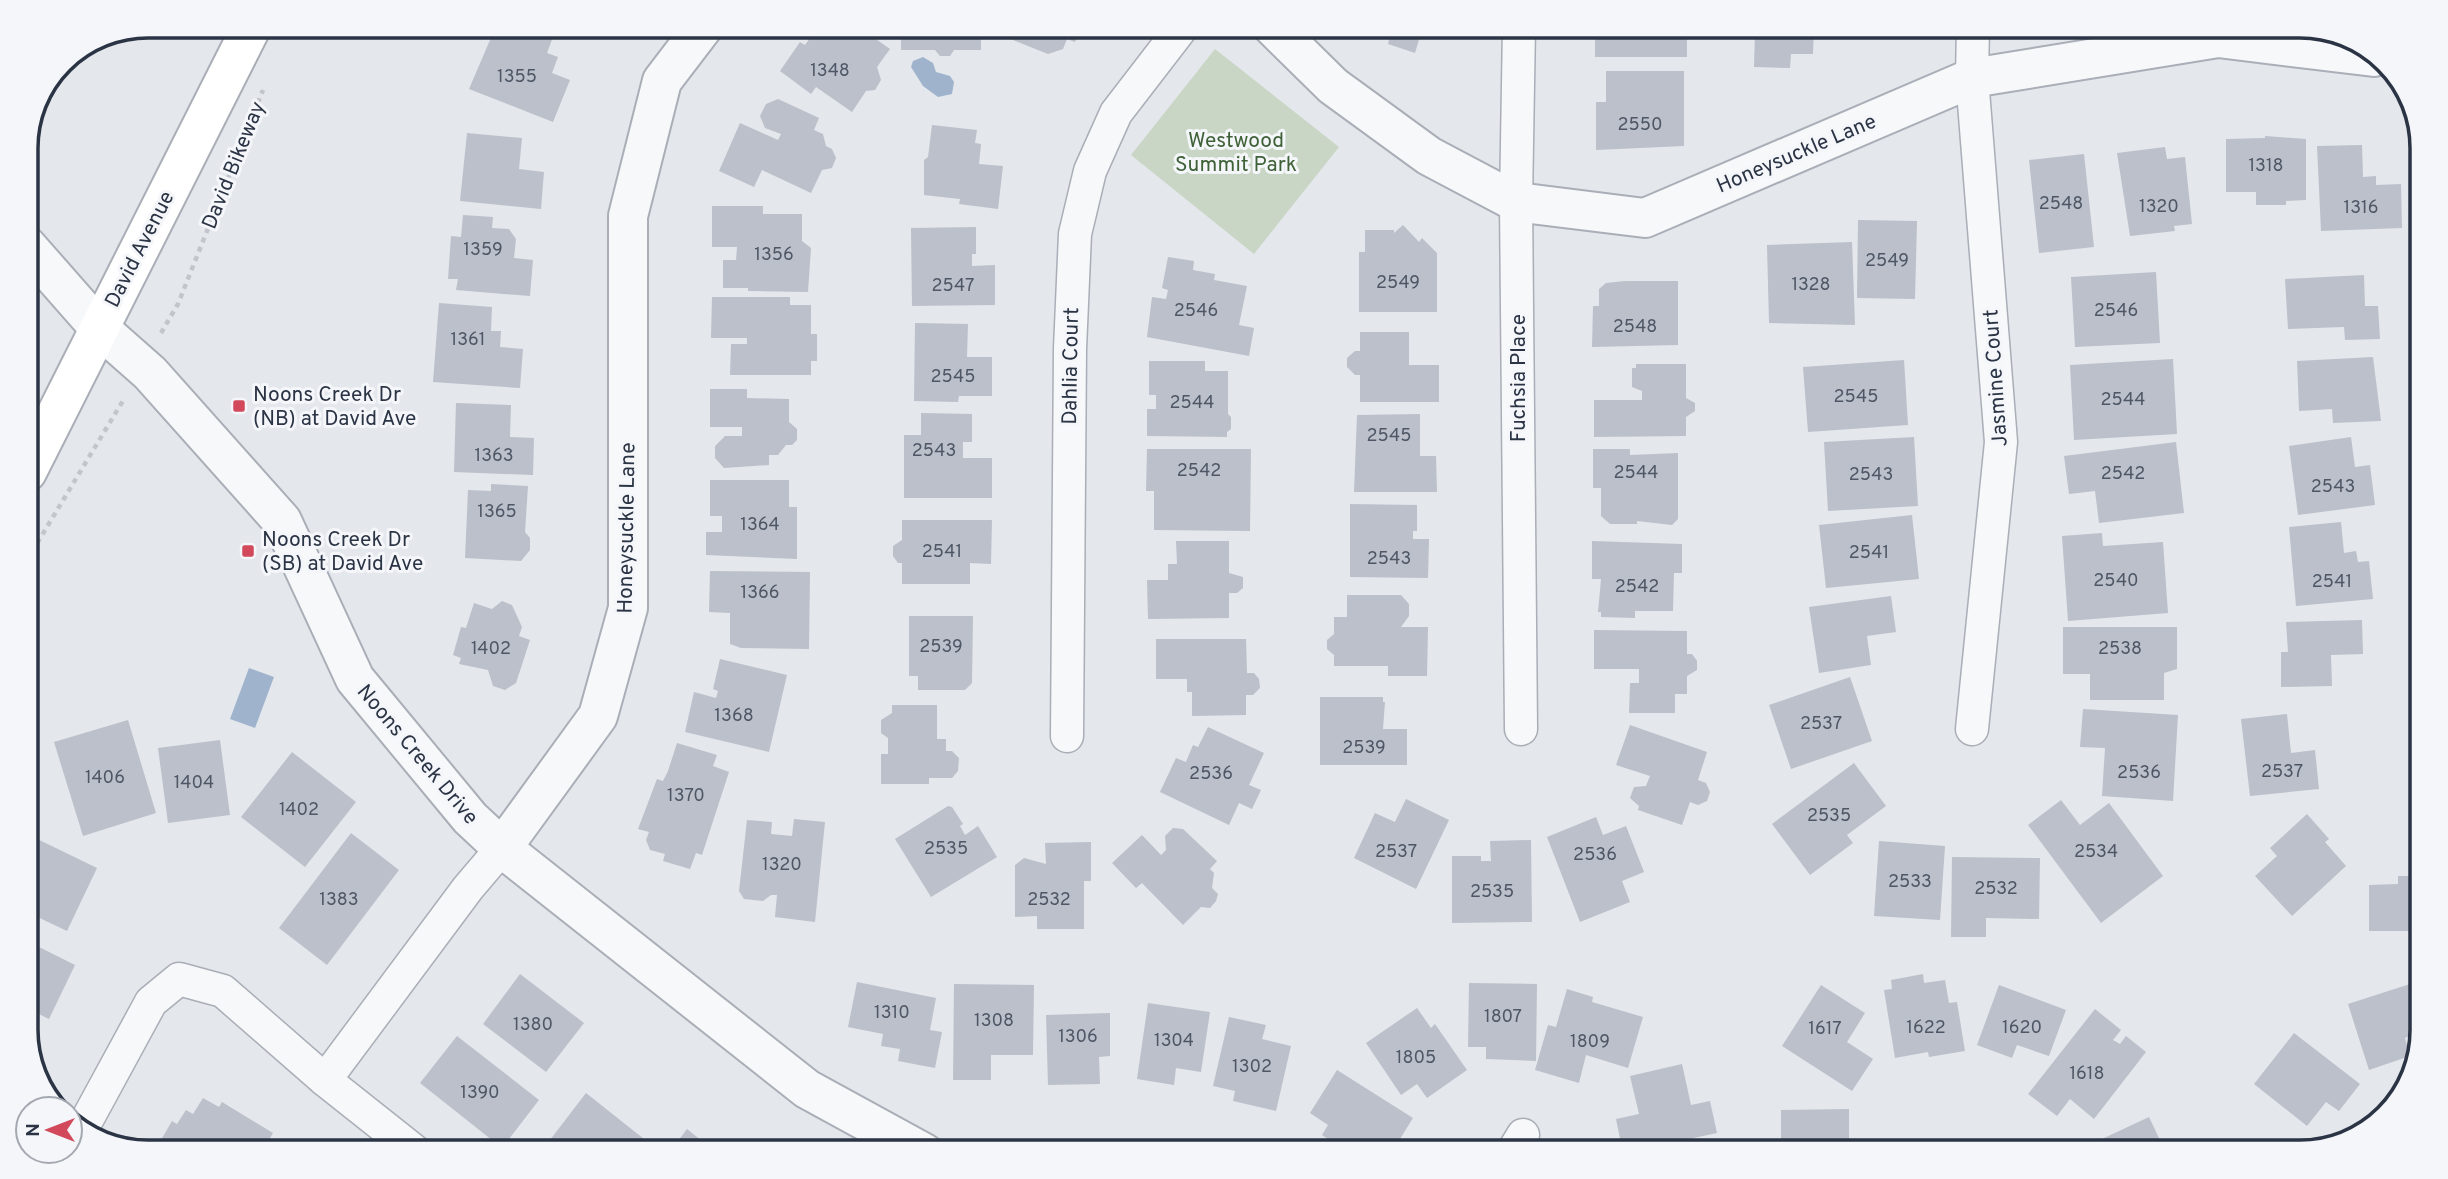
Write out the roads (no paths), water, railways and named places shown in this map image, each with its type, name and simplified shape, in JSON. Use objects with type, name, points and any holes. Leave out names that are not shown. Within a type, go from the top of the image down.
[{"type":"main road","name":"David Avenue","points":[[39,446],[246,38]]},
{"type":"street","name":"Honeysuckle Lane","points":[[325,1080],[468,888],[502,848],[598,716],[628,608],[628,216],[662,81],[695,38]]},
{"type":"street","name":"Dahlia Court","points":[[1067,736],[1070,349],[1075,234],[1090,170],[1111,122],[1173,38]]},
{"type":"street","name":"Honeysuckle Lane","points":[[1284,38],[1333,86],[1429,156],[1517,202],[1645,218],[1972,78],[2218,38],[2357,55]]},
{"type":"street","name":"Fuchsia Place","points":[[1519,38],[1517,202],[1521,729]]},
{"type":"street","name":"Jasmine Court","points":[[1972,729],[2001,442],[1972,78],[1973,38]]},
{"type":"street","name":"Noons Creek Drive","points":[[39,260],[99,328],[150,373],[282,521],[355,679],[470,818],[502,848],[807,1089],[900,1140]]},
{"type":"street","points":[[86,1121],[151,1002],[179,979],[223,990],[325,1080],[401,1140]]},
{"type":"water","points":[[923,57],[933,63],[936,72],[950,76],[954,82],[952,94],[938,97],[923,86],[911,67],[913,61]]},
{"type":"water","points":[[249,668],[274,677],[255,728],[230,719]]},
{"type":"place","name":"Noons Creek Dr (NB) at David Ave","points":[[239,406]]},
{"type":"place","name":"Noons Creek Dr (SB) at David Ave","points":[[248,551]]},
{"type":"park label","name":"Westwood Summit Park","points":[[1236,152]]}]
